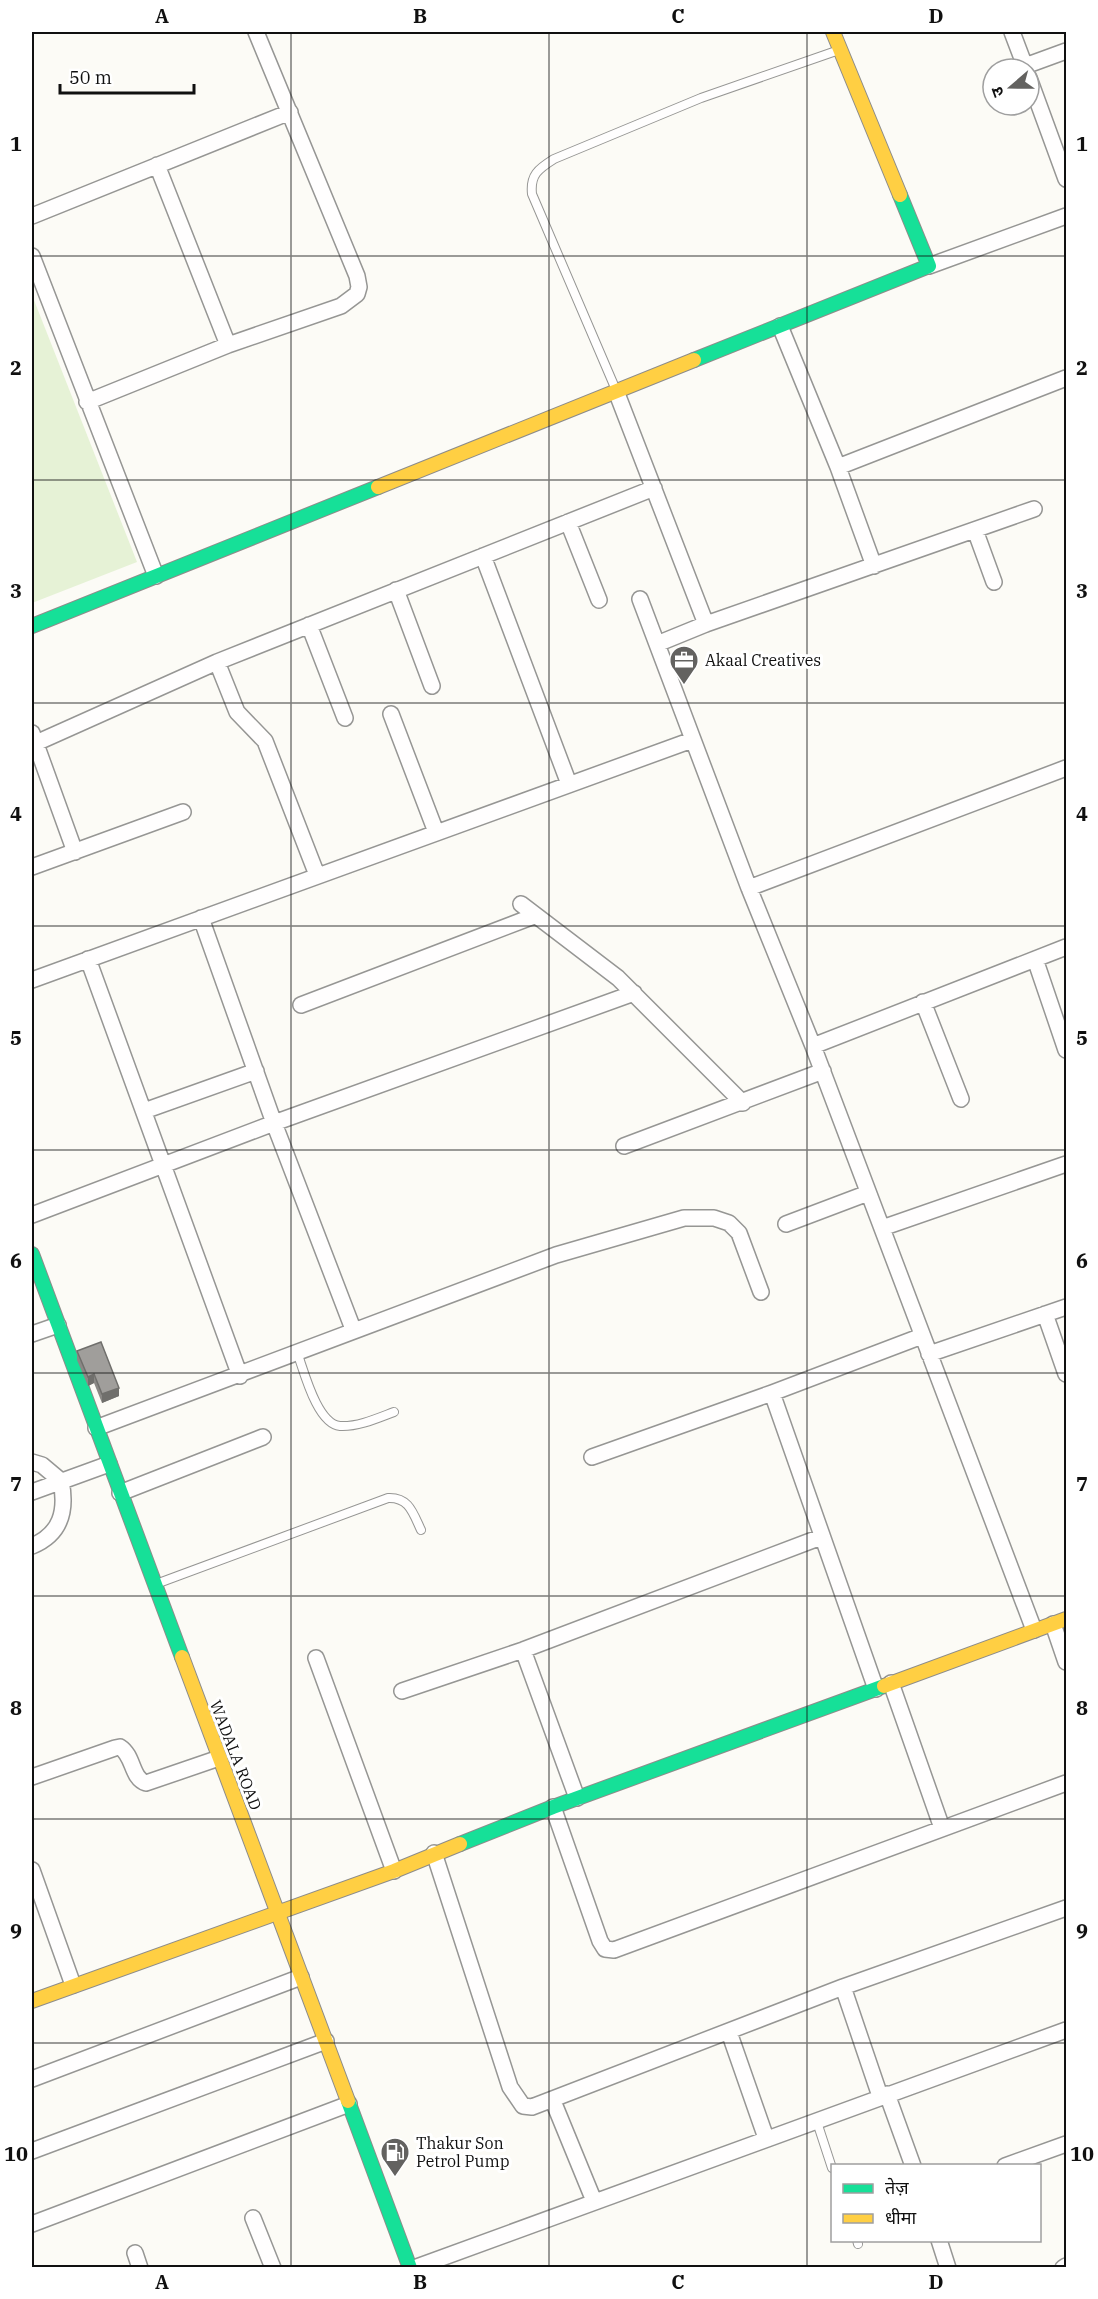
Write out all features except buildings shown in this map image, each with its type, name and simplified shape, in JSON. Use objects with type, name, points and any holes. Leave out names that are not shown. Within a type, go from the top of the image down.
[{"type":"street","points":[[87,402],[228,345],[341,306],[357,294],[359,287],[256,32]]},
{"type":"street","points":[[833,32],[928,266]]},
{"type":"street","points":[[1012,32],[1021,57]]},
{"type":"street","points":[[1041,64],[1066,51]]},
{"type":"street","points":[[32,216],[290,112]]},
{"type":"street","points":[[1041,112],[1066,179]]},
{"type":"street","points":[[157,165],[228,345]]},
{"type":"street","points":[[32,626],[928,266],[1066,216]]},
{"type":"street","points":[[32,255],[156,576]]},
{"type":"street","points":[[780,326],[838,467],[874,566]]},
{"type":"street","points":[[838,467],[1066,378]]},
{"type":"street","points":[[616,391],[706,624]]},
{"type":"street","points":[[75,852],[38,771],[34,738],[217,662],[654,488]]},
{"type":"street","points":[[657,644],[706,624],[1034,509]]},
{"type":"street","points":[[568,522],[599,600]]},
{"type":"street","points":[[975,530],[994,582]]},
{"type":"street","points":[[483,556],[569,784]]},
{"type":"street","points":[[396,590],[432,686]]},
{"type":"street","points":[[640,598],[749,888],[823,1071],[1034,1630]]},
{"type":"street","points":[[309,625],[345,718]]},
{"type":"street","points":[[217,662],[237,712],[265,741],[317,875]]},
{"type":"street","points":[[391,714],[436,831]]},
{"type":"street","points":[[32,980],[436,831],[692,740]]},
{"type":"street","points":[[749,888],[1066,768]]},
{"type":"street","points":[[32,867],[183,812]]},
{"type":"street","points":[[521,904],[618,978],[743,1103]]},
{"type":"street","points":[[301,1005],[534,916]]},
{"type":"street","points":[[201,918],[274,1123],[353,1329]]},
{"type":"street","points":[[813,1046],[1066,947]]},
{"type":"street","points":[[1035,958],[1066,1050]]},
{"type":"street","points":[[88,959],[240,1376]]},
{"type":"street","points":[[32,1215],[274,1123],[634,993]]},
{"type":"street","points":[[922,1002],[961,1100]]},
{"type":"street","points":[[144,1111],[256,1071]]},
{"type":"street","points":[[624,1146],[823,1071]]},
{"type":"street","points":[[882,1228],[1066,1164]]},
{"type":"street","points":[[786,1224],[868,1193]]},
{"type":"street","points":[[96,1428],[240,1376],[353,1329],[556,1255],[697,1216],[729,1223],[739,1233],[761,1292]]},
{"type":"street","name":"WADALA ROAD","points":[[32,1254],[301,1977],[412,2268]]},
{"type":"street","points":[[929,1354],[1066,1307]]},
{"type":"street","points":[[1045,1314],[1066,1374]]},
{"type":"street","points":[[32,1334],[58,1325]]},
{"type":"street","points":[[592,1457],[772,1393],[922,1336]]},
{"type":"street","points":[[772,1393],[876,1689]]},
{"type":"street","points":[[120,1493],[262,1437]]},
{"type":"street","points":[[32,1462],[42,1465],[61,1481],[65,1506],[61,1519],[50,1537],[32,1546]]},
{"type":"street","points":[[32,1492],[109,1464]]},
{"type":"street","points":[[402,1691],[523,1650],[821,1536]]},
{"type":"street","points":[[32,2001],[394,1871],[553,1807],[1060,1621],[1066,1662]]},
{"type":"street","points":[[523,1650],[577,1798]]},
{"type":"street","points":[[316,1658],[394,1871]]},
{"type":"street","points":[[891,1683],[942,1828]]},
{"type":"street","points":[[32,1777],[120,1747],[129,1755],[138,1778],[146,1783],[219,1758]]},
{"type":"street","points":[[553,1807],[600,1941],[605,1948],[614,1950],[1066,1783]]},
{"type":"street","points":[[434,1853],[510,2087],[523,2106],[532,2107],[843,1987],[1066,1908]]},
{"type":"street","points":[[32,1870],[36,1898],[73,1985]]},
{"type":"street","points":[[32,2079],[301,1977]]},
{"type":"street","points":[[843,1987],[912,2164]]},
{"type":"street","points":[[412,2268],[1066,2030]]},
{"type":"street","points":[[729,2032],[766,2138]]},
{"type":"street","points":[[32,2151],[326,2042]]},
{"type":"street","points":[[553,2100],[594,2201]]},
{"type":"street","points":[[32,2224],[349,2104]]},
{"type":"street","points":[[1011,2164],[1066,2144]]},
{"type":"street","points":[[253,2218],[273,2268]]},
{"type":"street","points":[[939,2242],[948,2268]]},
{"type":"lane","points":[[616,391],[532,195],[532,177],[538,168],[554,159],[659,116],[840,49]]},
{"type":"lane","points":[[297,1353],[315,1402],[329,1422],[337,1426],[346,1426],[394,1412]]},
{"type":"lane","points":[[154,1584],[388,1498],[400,1498],[405,1501],[421,1530]]},
{"type":"lane","points":[[816,2120],[831,2165]]},
{"type":"green space","points":[[32,295],[137,562],[32,603]]},
{"type":"traffic: fast","points":[[694,360],[929,266],[900,195]]},
{"type":"traffic: fast","points":[[32,626],[378,487]]},
{"type":"traffic: fast","points":[[32,1254],[182,1657]]},
{"type":"traffic: fast","points":[[460,1844],[553,1807],[884,1686]]},
{"type":"traffic: fast","points":[[348,2101],[410,2268]]},
{"type":"traffic: slow","points":[[833,32],[900,195]]},
{"type":"traffic: slow","points":[[378,487],[694,360]]},
{"type":"traffic: slow","points":[[884,1686],[1066,1619]]},
{"type":"traffic: slow","points":[[182,1657],[348,2101]]},
{"type":"traffic: slow","points":[[32,2001],[394,1871],[460,1844]]},
{"type":"place","name":"Akaal Creatives","points":[[684,686]]},
{"type":"place","name":"Thakur Son Petrol Pump","points":[[395,2178]]}]
